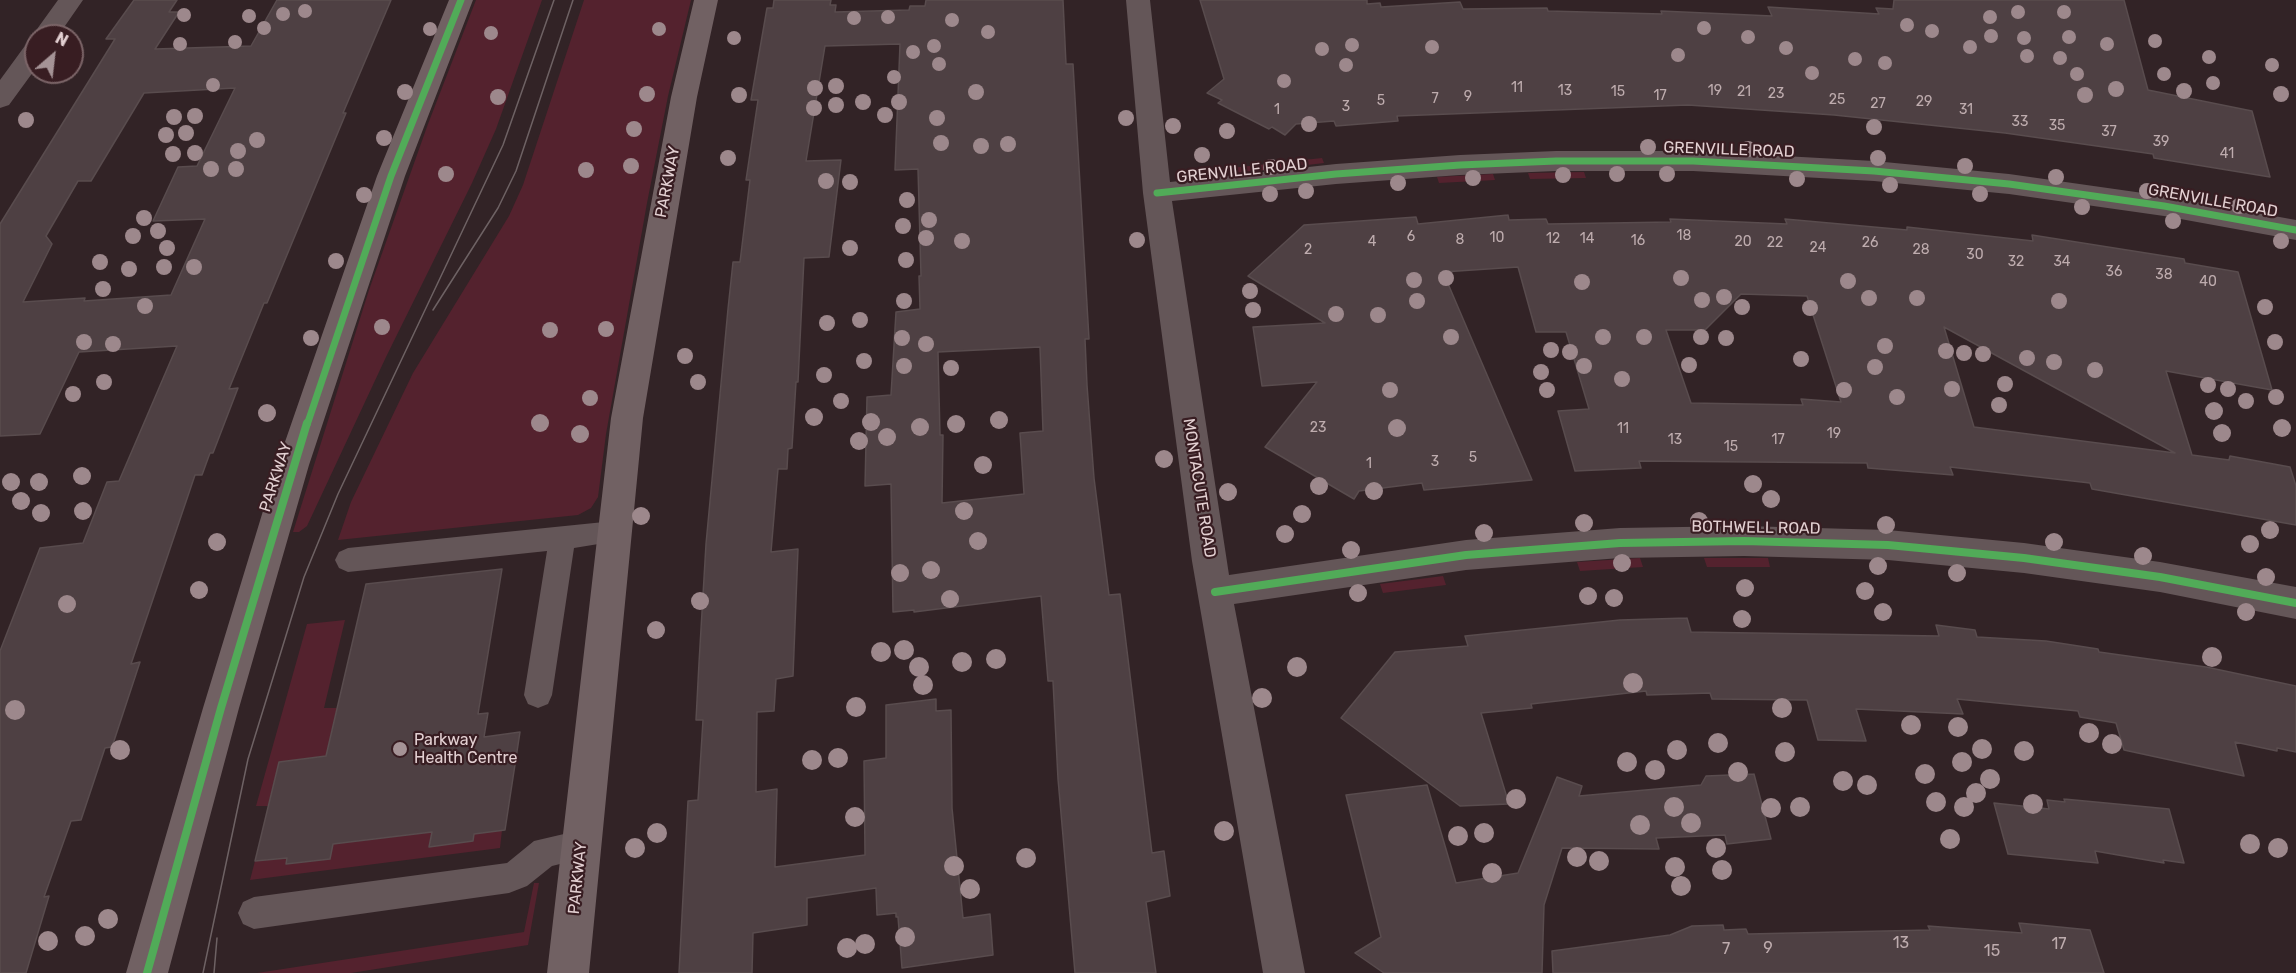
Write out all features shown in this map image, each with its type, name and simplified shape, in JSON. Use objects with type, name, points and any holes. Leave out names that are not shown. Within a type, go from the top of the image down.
[{"type":"street","points":[[54,24],[71,0]]},
{"type":"street","name":"PARKWAY","points":[[147,973],[230,677],[293,465],[391,176],[461,0]]},
{"type":"street","name":"PARKWAY","points":[[568,973],[627,418],[645,305],[684,97],[706,0]]},
{"type":"street","name":"MONTACUTE ROAD","points":[[1138,0],[1157,193],[1180,363],[1215,592],[1284,973]]},
{"type":"street","points":[[0,99],[24,66]]},
{"type":"street","name":"GRENVILLE ROAD","points":[[1157,193],[1353,172],[1460,165],[1556,161],[1693,161],[1874,171],[2009,184],[2164,206],[2296,230]]},
{"type":"street","name":"BOTHWELL ROAD","points":[[1215,592],[1466,555],[1593,544],[1743,541],[1888,545],[2024,558],[2160,577],[2296,603]]},
{"type":"lane","points":[[348,560],[614,532]]},
{"type":"lane","points":[[538,695],[562,538]]},
{"type":"lane","points":[[254,913],[509,878],[546,852],[581,845]]},
{"type":"shaded area","points":[[476,0],[542,0],[496,129],[472,183],[386,357],[307,526],[299,532],[293,532],[369,290],[428,124]]},
{"type":"shaded area","points":[[584,0],[691,0],[668,96],[647,203],[606,434],[598,497],[591,508],[578,515],[338,540],[351,502],[413,373],[509,216],[523,185]]},
{"type":"shaded area","points":[[1322,158],[1324,163],[1232,174],[1231,168]]},
{"type":"shaded area","points":[[1584,172],[1586,178],[1530,179],[1528,173]]},
{"type":"shaded area","points":[[1493,174],[1495,180],[1439,183],[1437,177]]},
{"type":"shaded area","points":[[1640,558],[1643,567],[1580,571],[1577,562]]},
{"type":"shaded area","points":[[1704,558],[1768,558],[1770,567],[1707,567]]},
{"type":"shaded area","points":[[1443,576],[1446,585],[1383,593],[1380,584]]},
{"type":"shaded area","points":[[345,620],[324,708],[337,708],[326,756],[279,762],[268,806],[256,806],[307,624]]},
{"type":"shaded area","points":[[502,830],[500,848],[250,880],[255,861],[287,858],[286,864],[329,859],[333,844],[432,832],[429,846],[473,841],[474,834]]},
{"type":"shaded area","points":[[534,883],[539,883],[528,945],[351,973],[257,973],[524,932]]},
{"type":"building","points":[[134,0],[177,0],[169,12],[179,12],[155,49],[251,46],[277,0],[391,0],[267,303],[264,303],[229,389],[238,388],[213,453],[210,453],[202,475],[195,475],[131,664],[140,662],[112,747],[105,748],[81,820],[71,821],[44,897],[49,896],[26,973],[0,973],[0,651],[40,548],[83,543],[107,482],[119,481],[177,346],[79,352],[40,434],[0,436],[0,224],[115,39],[106,39]],"holes":[[[235,88],[197,166],[178,167],[153,221],[205,219],[171,295],[84,301],[85,298],[23,302],[52,244],[46,236],[78,181],[91,181],[144,93]]]},
{"type":"building","points":[[774,0],[831,0],[830,5],[836,5],[835,12],[909,10],[910,6],[925,6],[926,0],[1063,0],[1066,64],[1073,64],[1089,339],[1085,339],[1087,385],[1094,478],[1109,595],[1120,594],[1152,853],[1164,851],[1170,896],[1146,902],[1156,973],[1075,973],[1058,779],[1053,681],[1048,681],[1041,596],[914,612],[914,610],[893,612],[891,484],[865,486],[867,397],[891,395],[896,312],[920,309],[918,169],[895,170],[900,44],[825,46],[806,161],[841,160],[829,257],[804,258],[798,382],[796,382],[792,448],[788,449],[787,469],[778,469],[771,552],[798,549],[793,676],[776,679],[774,711],[757,712],[756,792],[777,789],[775,867],[865,855],[864,761],[886,758],[886,705],[936,699],[936,711],[951,710],[952,808],[963,918],[990,914],[993,955],[902,968],[898,917],[896,913],[877,915],[876,888],[807,898],[807,925],[753,933],[752,973],[679,973],[688,801],[698,800],[703,720],[696,720],[706,544],[728,309],[733,262],[740,262],[750,180],[746,180],[758,100],[751,100],[767,8],[773,8]],"holes":[[[1040,347],[1043,431],[1020,433],[1024,494],[942,503],[943,435],[940,435],[938,352]]]},
{"type":"building","points":[[1200,0],[1367,0],[1367,4],[1380,3],[1381,7],[1460,2],[1463,9],[1547,8],[1548,11],[1662,14],[1661,11],[1772,16],[1768,7],[1879,14],[1876,8],[1893,9],[1894,0],[2124,0],[2148,90],[2252,111],[2270,177],[2154,158],[2153,154],[2005,133],[1834,115],[1688,105],[1397,116],[1398,121],[1336,126],[1334,121],[1296,124],[1285,135],[1218,103],[1222,100],[1207,93],[1224,79]]},
{"type":"building","points":[[1508,215],[1509,220],[1546,219],[1548,224],[1671,222],[1670,219],[1787,224],[1785,219],[1907,230],[1907,227],[2033,241],[2032,235],[2184,259],[2185,263],[2238,272],[2272,390],[2166,371],[2192,455],[2229,460],[2230,456],[2290,467],[2296,486],[2296,525],[2092,489],[2090,483],[1950,467],[1953,475],[1868,468],[1867,463],[1639,461],[1641,468],[1575,471],[1558,411],[1589,409],[1566,332],[1536,332],[1518,267],[1443,272],[1532,480],[1424,490],[1422,483],[1359,491],[1354,499],[1265,447],[1317,382],[1262,386],[1253,327],[1325,323],[1248,276],[1304,225],[1416,217],[1418,224]],"holes":[[[1741,294],[1807,296],[1841,402],[1801,399],[1803,405],[1691,403],[1666,330],[1705,330]],[[1944,327],[2175,453],[1974,427]]]},
{"type":"building","points":[[502,569],[478,714],[488,713],[484,737],[520,732],[505,830],[474,834],[473,841],[429,847],[432,832],[333,844],[330,859],[286,864],[287,858],[255,861],[279,762],[326,756],[366,584]]},
{"type":"building","points":[[1687,618],[1691,632],[1939,636],[1936,625],[1975,630],[1977,637],[2046,641],[2098,649],[2099,652],[2206,667],[2296,686],[2296,752],[2277,748],[2277,751],[2235,742],[2244,776],[2124,750],[2116,723],[2080,717],[2078,711],[1957,699],[1963,714],[1856,709],[1866,741],[1818,740],[1807,700],[1712,699],[1710,693],[1647,695],[1646,691],[1531,704],[1532,708],[1481,713],[1509,804],[1460,806],[1341,718],[1395,652],[1468,646],[1465,636],[1620,620]]},
{"type":"building","points":[[1754,774],[1771,839],[1727,844],[1725,835],[1656,838],[1659,849],[1562,848],[1544,905],[1542,973],[1384,973],[1355,953],[1381,937],[1346,795],[1427,785],[1456,883],[1518,873],[1557,777],[1582,786],[1579,796],[1701,785],[1706,776]]},
{"type":"building","points":[[2064,799],[2169,809],[2184,863],[2163,860],[2164,863],[2095,851],[2098,863],[2008,854],[1994,803],[2049,809],[2047,800],[2065,802]]},
{"type":"building","points":[[2019,923],[2090,930],[2104,973],[1553,973],[1552,951],[1670,935],[1692,926],[1723,925],[1724,930],[1746,929],[1748,934],[1930,930],[1928,926],[2022,933]]},
{"type":"tram line","points":[[203,973],[248,759],[304,577],[338,494],[503,145],[554,0]]},
{"type":"tram line","points":[[433,310],[498,208],[516,171],[573,0]]},
{"type":"tram line","points":[[214,973],[217,938]]},
{"type":"cycle path","points":[[147,973],[221,708],[293,465],[391,176],[461,0]]},
{"type":"cycle path","points":[[1157,193],[1336,174],[1460,165],[1556,161],[1693,161],[1874,171],[2009,184],[2164,206],[2296,230]]},
{"type":"cycle path","points":[[1215,592],[1466,555],[1620,543],[1744,541],[1888,545],[2024,558],[2160,577],[2296,603]]},
{"type":"place","name":"Parkway Health Centre","points":[[400,749]]}]
